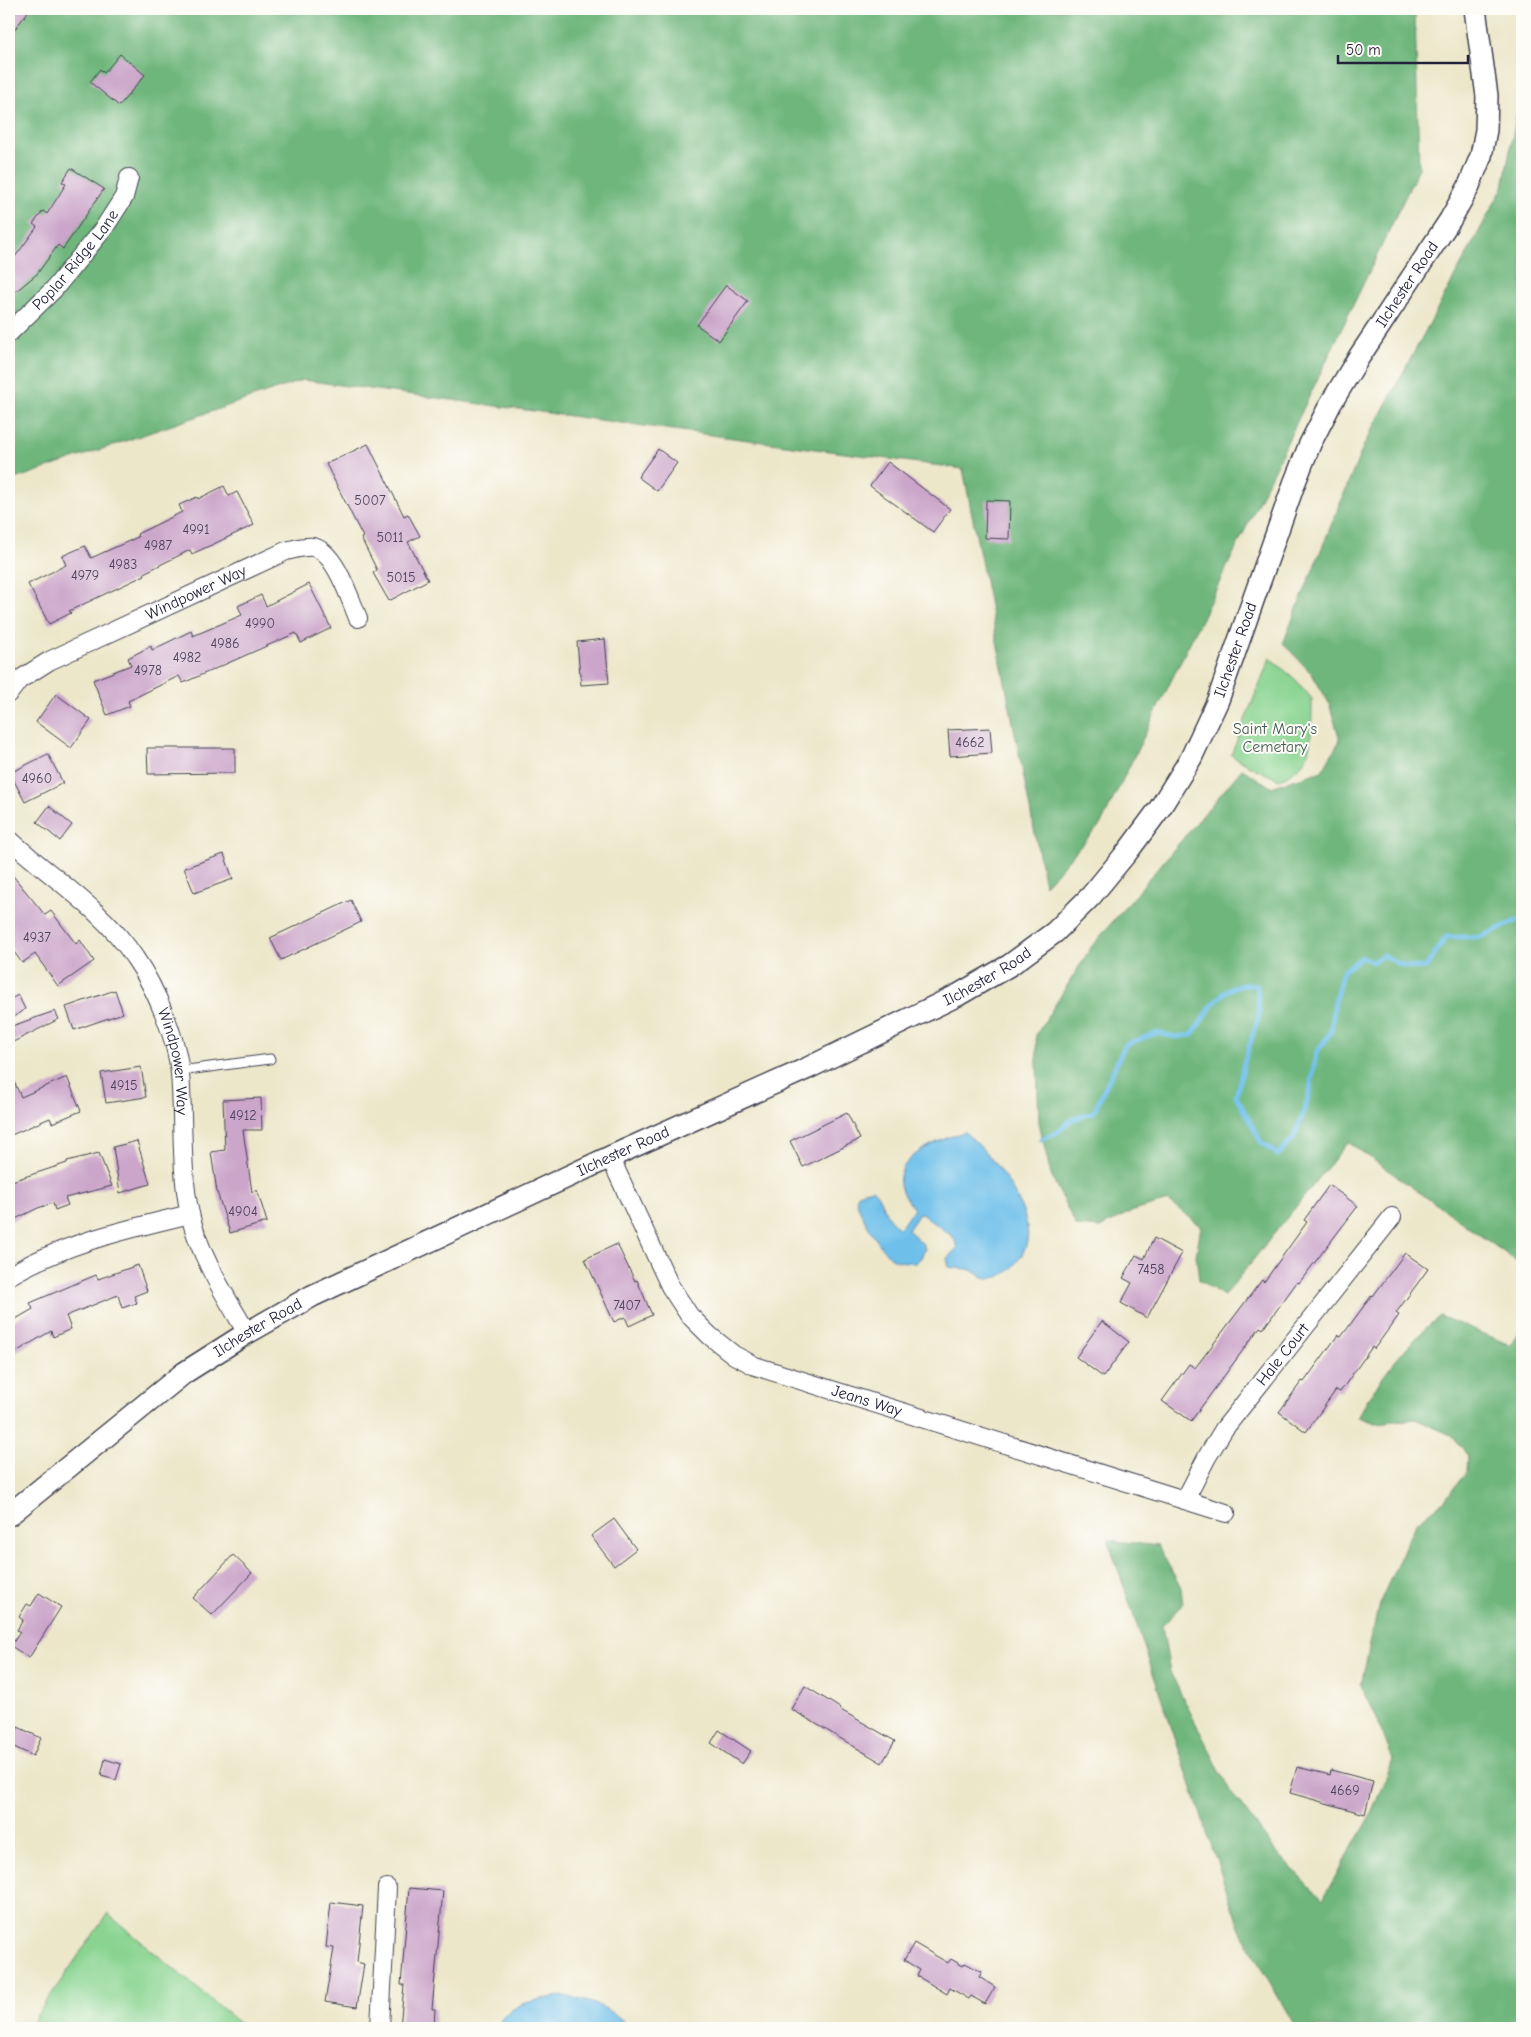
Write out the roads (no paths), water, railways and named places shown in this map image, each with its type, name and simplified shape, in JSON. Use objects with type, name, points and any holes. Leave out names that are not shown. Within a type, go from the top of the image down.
[{"type":"street","name":"Ilchester Road","points":[[9,1514],[184,1373],[247,1333],[312,1296],[610,1157],[808,1068],[958,995],[1010,966],[1055,932],[1091,896],[1160,808],[1191,758],[1218,700],[1294,484],[1326,411],[1359,357],[1450,220],[1472,180],[1481,156],[1486,130],[1487,96],[1475,9]]},
{"type":"street","name":"Poplar Ridge Lane","points":[[9,333],[54,289],[104,228],[124,197],[129,178]]},
{"type":"street","name":"Windpower Way","points":[[9,693],[19,680],[49,661],[286,551],[305,547],[315,548],[333,561],[358,618]]},
{"type":"street","name":"Windpower Way","points":[[9,839],[93,910],[119,936],[136,958],[153,989],[164,1015],[180,1071],[186,1187],[190,1214],[204,1253],[222,1290],[247,1333]]},
{"type":"street","name":"Jeans Way","points":[[610,1157],[670,1286],[689,1315],[710,1336],[734,1354],[755,1366],[769,1371],[1226,1513]]},
{"type":"street","points":[[9,1276],[65,1250],[121,1230],[190,1214]]},
{"type":"street","name":"Hale Court","points":[[1185,1500],[1224,1429],[1392,1217]]},
{"type":"street","points":[[380,2028],[387,1888]]},
{"type":"lane","points":[[180,1071],[270,1060]]},
{"type":"water","points":[[964,1132],[997,1166],[1008,1181],[1024,1213],[1027,1242],[1024,1250],[1015,1265],[997,1277],[985,1277],[968,1269],[949,1267],[947,1258],[958,1247],[953,1237],[924,1215],[919,1214],[908,1230],[922,1243],[925,1249],[921,1258],[915,1263],[892,1258],[870,1230],[856,1198],[860,1192],[872,1189],[878,1196],[889,1218],[899,1228],[901,1227],[914,1208],[903,1193],[900,1180],[903,1169],[910,1159],[922,1150]]},
{"type":"water","points":[[564,1996],[600,2006],[615,2015],[629,2028],[496,2028],[508,2012],[516,2007],[525,2003]]},
{"type":"waterway","points":[[1041,1139],[1058,1132],[1071,1120],[1094,1112],[1125,1045],[1156,1033],[1176,1037],[1192,1035],[1211,1007],[1225,992],[1234,987],[1257,985],[1259,1016],[1245,1059],[1236,1096],[1261,1142],[1278,1155],[1294,1138],[1305,1108],[1316,1053],[1331,1032],[1335,1000],[1343,971],[1362,957],[1372,962],[1384,955],[1404,966],[1426,967],[1446,937],[1481,937],[1522,918]]},
{"type":"park label","name":"Saint Mary's Cemetary","points":[[1275,738]]}]
